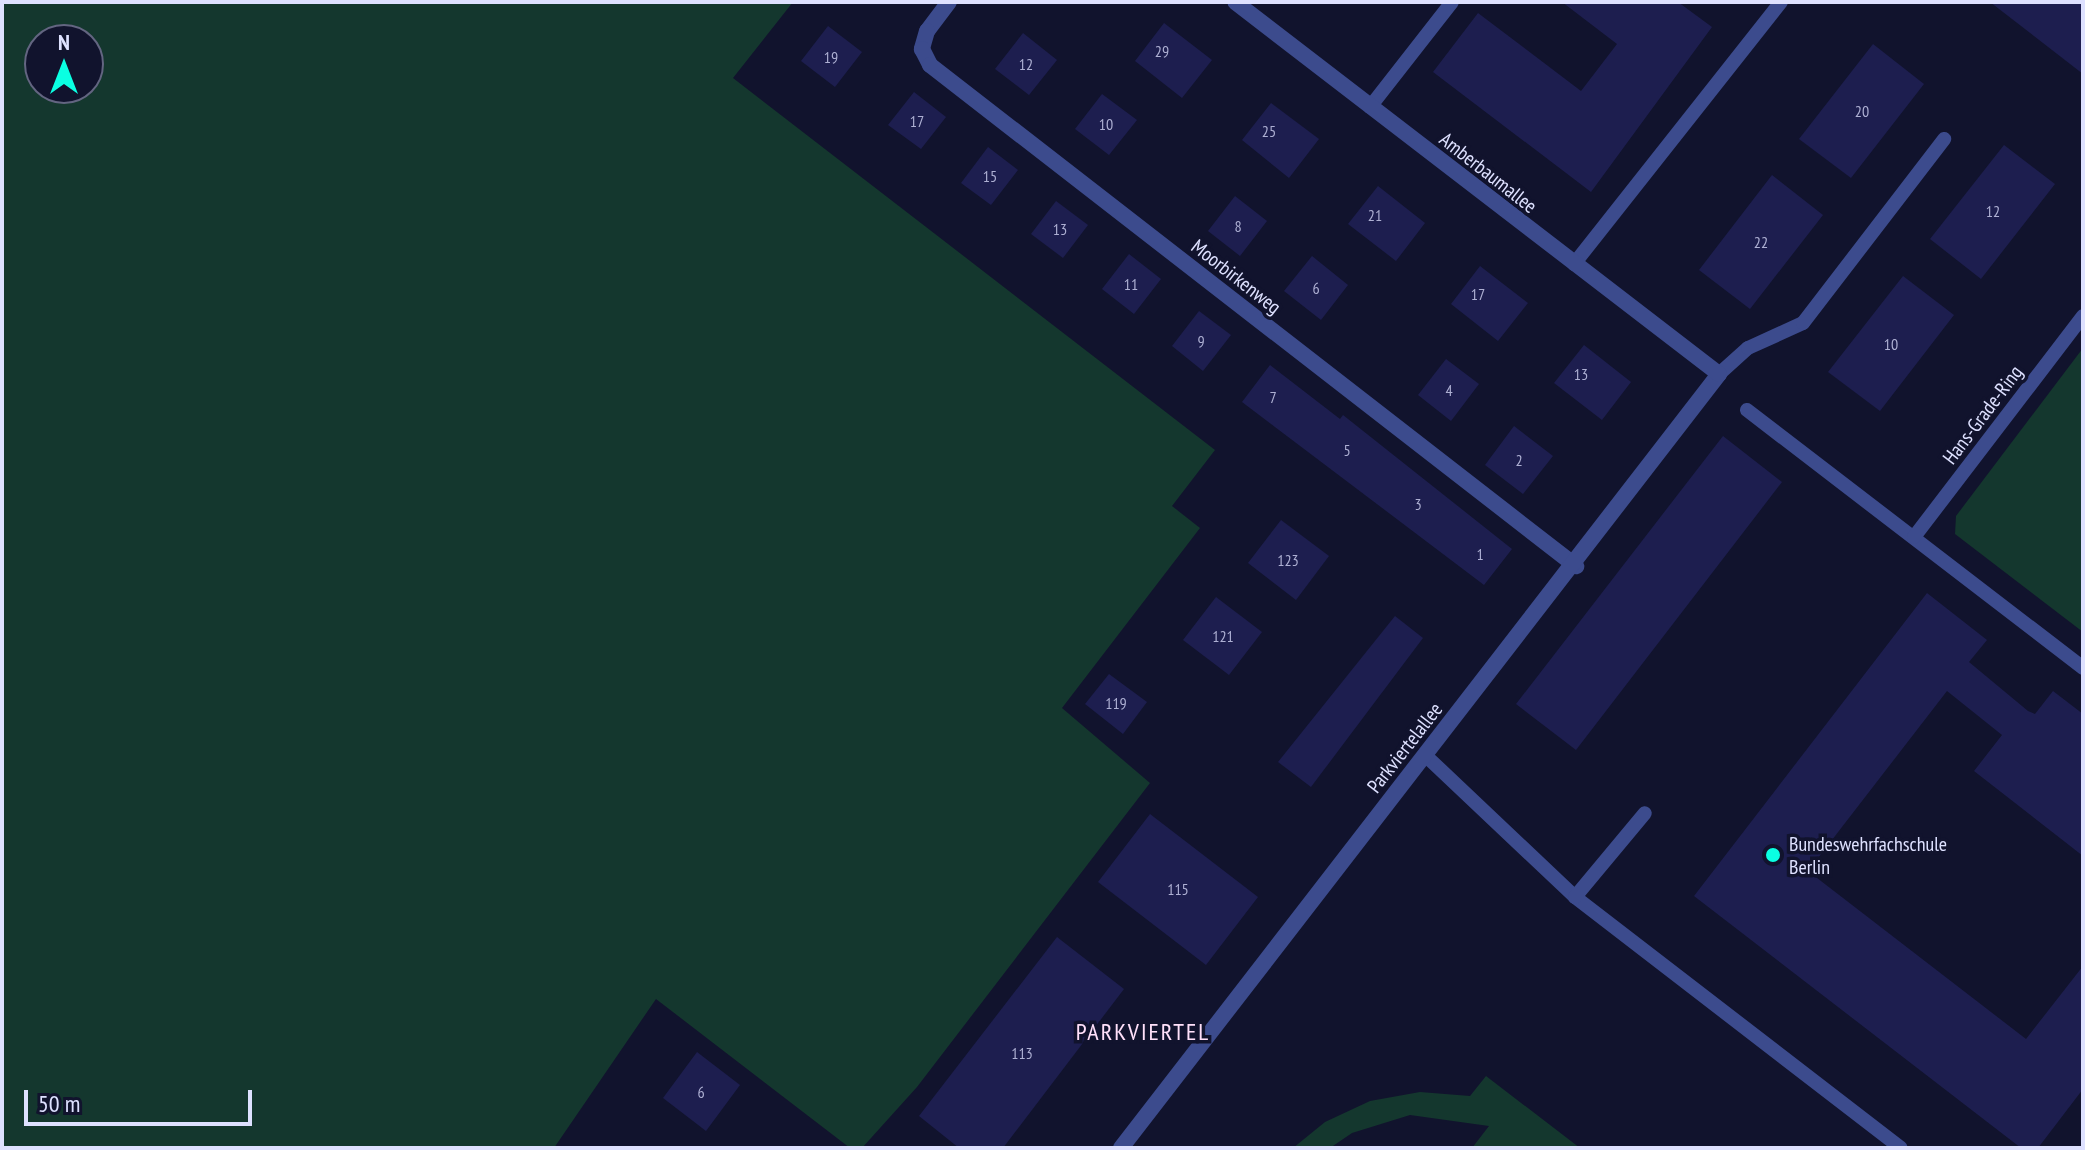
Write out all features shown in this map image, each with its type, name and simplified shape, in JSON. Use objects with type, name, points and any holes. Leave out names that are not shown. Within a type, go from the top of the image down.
[{"type":"street","name":"Moorbirkenweg","points":[[949,2],[927,31],[922,49],[930,65],[1576,566]]},
{"type":"street","name":"Amberbaumallee","points":[[1235,2],[1719,374]]},
{"type":"street","name":"Parkviertelallee","points":[[1121,1148],[1425,755],[1576,566],[1719,374]]},
{"type":"lane","points":[[1370,107],[1452,2]]},
{"type":"lane","points":[[1574,264],[1781,2]]},
{"type":"lane","points":[[1719,374],[1748,348],[1803,323],[1944,139]]},
{"type":"lane","name":"Hans-Grade-Ring","points":[[1914,537],[2083,316]]},
{"type":"lane","points":[[1747,410],[2083,668]]},
{"type":"lane","points":[[1425,755],[1575,897],[1901,1148]]},
{"type":"lane","points":[[1575,897],[1645,813]]},
{"type":"green space","points":[[2,2],[793,2],[733,78],[1215,450],[1172,506],[1200,528],[1062,708],[1150,783],[917,1087],[862,1148],[850,1148],[656,999],[554,1148],[2,1148]]},
{"type":"green space","points":[[2083,348],[2083,632],[1955,534],[1956,516]]},
{"type":"green space","points":[[1486,1076],[1580,1148],[1472,1148],[1489,1126],[1410,1115],[1352,1133],[1330,1148],[1293,1148],[1325,1122],[1370,1101],[1420,1092],[1470,1096]]},
{"type":"building","points":[[1562,2],[1678,2],[1712,27],[1591,192],[1433,72],[1478,13],[1581,91],[1617,44]]},
{"type":"building","points":[[1990,2],[2083,2],[2083,74]]},
{"type":"building","points":[[1164,23],[1212,60],[1182,98],[1135,61]]},
{"type":"building","points":[[828,26],[862,52],[835,87],[801,61]]},
{"type":"building","points":[[1023,33],[1057,60],[1029,95],[995,69]]},
{"type":"building","points":[[1873,44],[1924,84],[1851,178],[1799,139]]},
{"type":"building","points":[[914,92],[946,117],[921,149],[888,125]]},
{"type":"building","points":[[1102,94],[1137,120],[1109,155],[1075,129]]},
{"type":"building","points":[[1271,103],[1319,139],[1289,178],[1242,140]]},
{"type":"building","points":[[2004,145],[2055,184],[1981,279],[1930,239]]},
{"type":"building","points":[[988,147],[1018,170],[991,205],[961,183]]},
{"type":"building","points":[[1772,175],[1823,215],[1750,309],[1699,270]]},
{"type":"building","points":[[1378,186],[1425,223],[1396,261],[1348,224]]},
{"type":"building","points":[[1235,196],[1267,221],[1240,256],[1208,231]]},
{"type":"building","points":[[1056,201],[1088,225],[1063,258],[1031,234]]},
{"type":"building","points":[[1129,254],[1161,279],[1134,314],[1102,289]]},
{"type":"building","points":[[1312,256],[1348,285],[1321,320],[1284,291]]},
{"type":"building","points":[[1480,266],[1528,303],[1498,341],[1451,304]]},
{"type":"building","points":[[1903,276],[1954,315],[1880,411],[1828,372]]},
{"type":"building","points":[[1199,311],[1231,335],[1203,371],[1172,346]]},
{"type":"building","points":[[1584,345],[1631,382],[1602,420],[1554,383]]},
{"type":"building","points":[[1446,359],[1479,384],[1451,421],[1418,395]]},
{"type":"building","points":[[1270,365],[1340,419],[1343,415],[1512,549],[1484,585],[1242,402]]},
{"type":"building","points":[[1514,426],[1553,456],[1523,494],[1485,465]]},
{"type":"building","points":[[1723,436],[1782,482],[1576,750],[1516,704]]},
{"type":"building","points":[[1281,520],[1329,556],[1296,600],[1248,563]]},
{"type":"building","name":"Bundeswehrfachschule Berlin","points":[[1927,593],[1987,640],[1969,662],[2028,711],[2035,714],[2053,691],[2083,714],[2083,856],[1974,771],[2002,735],[1947,691],[1808,871],[2026,1039],[2083,966],[2083,1089],[2038,1148],[2021,1148],[1694,896]]},
{"type":"building","points":[[1216,597],[1262,632],[1229,675],[1183,640]]},
{"type":"building","points":[[1395,616],[1423,638],[1311,787],[1278,762]]},
{"type":"building","points":[[1109,674],[1147,702],[1123,734],[1085,704]]},
{"type":"building","points":[[1150,814],[1258,897],[1206,965],[1098,882]]},
{"type":"building","points":[[1057,937],[1124,989],[1003,1148],[959,1148],[919,1116]]},
{"type":"building","points":[[697,1052],[740,1085],[706,1131],[663,1098]]},
{"type":"place","name":"Bundeswehrfachschule Berlin","points":[[1773,855]]},
{"type":"district","name":"PARKVIERTEL","points":[[1143,1032]]}]
